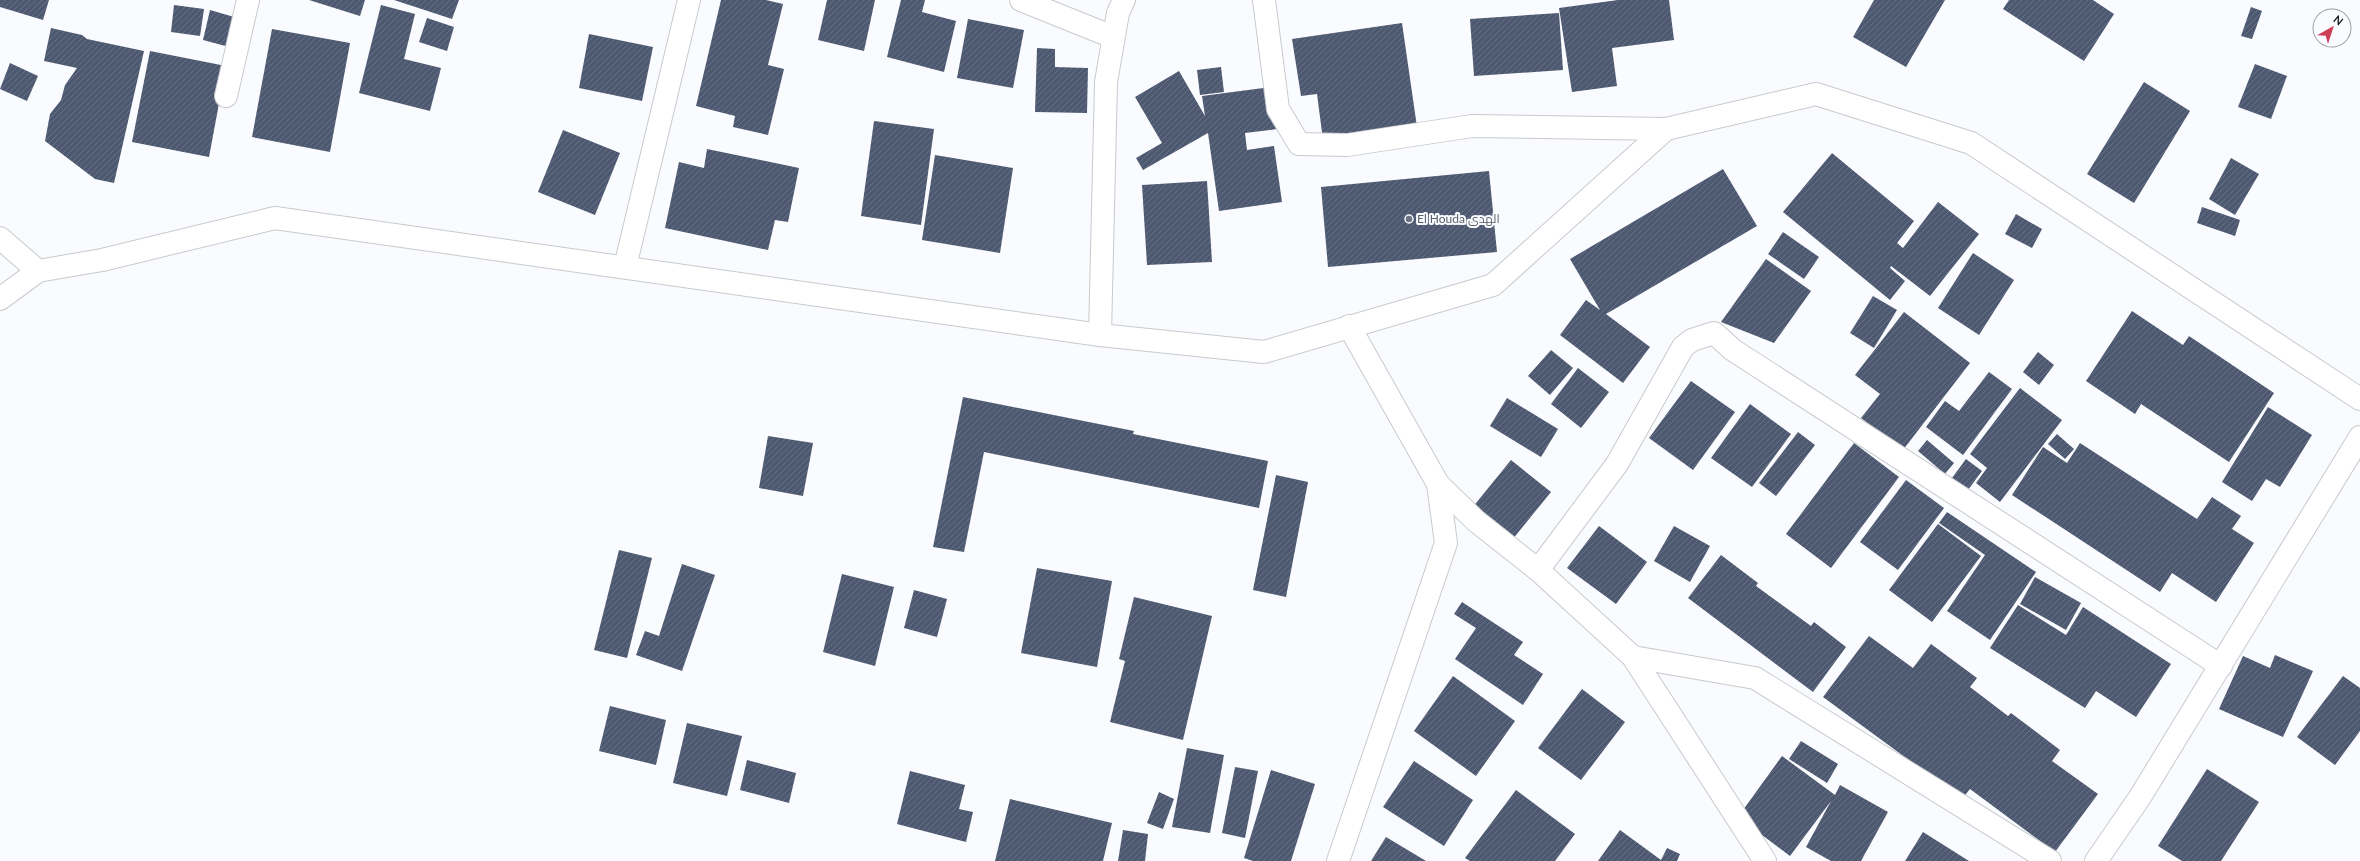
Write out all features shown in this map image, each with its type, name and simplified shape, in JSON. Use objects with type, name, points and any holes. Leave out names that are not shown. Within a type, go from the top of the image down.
[{"type":"street","points":[[226,96],[248,0]]},
{"type":"street","points":[[625,267],[689,0]]},
{"type":"street","points":[[1021,0],[1113,37]]},
{"type":"street","points":[[1100,335],[1106,82],[1118,13],[1124,0]]},
{"type":"street","points":[[1264,0],[1278,109],[1299,144],[1346,145],[1472,126],[1666,129],[1816,94],[1971,143],[2360,399]]},
{"type":"street","points":[[0,300],[38,271],[102,260],[275,218],[1100,335],[1264,352],[1493,285],[1666,129]]},
{"type":"street","points":[[0,238],[38,271]]},
{"type":"street","points":[[1349,326],[1438,484],[1476,521],[1538,570],[1633,657],[1765,861]]},
{"type":"street","points":[[1538,570],[1617,464],[1683,347],[1692,340],[1714,333],[1733,350],[2222,666]]},
{"type":"street","points":[[2096,861],[2140,797],[2222,666],[2360,437]]},
{"type":"street","points":[[1338,861],[1446,543],[1438,484]]},
{"type":"street","points":[[1633,657],[1755,678],[2050,861]]},
{"type":"building","points":[[0,0],[49,0],[43,20],[0,7]]},
{"type":"building","points":[[309,0],[365,0],[360,16]]},
{"type":"building","points":[[394,0],[459,0],[452,19]]},
{"type":"building","points":[[721,0],[766,0],[783,4],[768,65],[784,69],[768,135],[733,127],[735,116],[696,106]]},
{"type":"building","points":[[827,0],[875,0],[864,51],[818,40]]},
{"type":"building","points":[[901,0],[925,0],[922,12],[956,21],[944,72],[887,57]]},
{"type":"building","points":[[1618,0],[1669,0],[1674,40],[1612,48],[1617,86],[1572,92],[1559,8]]},
{"type":"building","points":[[1874,0],[1945,0],[1906,67],[1853,37]]},
{"type":"building","points":[[2009,0],[2093,0],[2114,14],[2084,61],[2003,9]]},
{"type":"building","points":[[174,5],[204,9],[200,36],[171,32]]},
{"type":"building","points":[[381,5],[415,14],[404,59],[441,68],[430,111],[359,93]]},
{"type":"building","points":[[2251,7],[2262,11],[2252,39],[2241,36]]},
{"type":"building","points":[[210,10],[241,19],[233,48],[203,40]]},
{"type":"building","points":[[1559,13],[1563,70],[1474,76],[1470,19]]},
{"type":"building","points":[[427,18],[454,27],[447,51],[419,42]]},
{"type":"building","points":[[968,19],[1024,30],[1013,88],[957,78]]},
{"type":"building","points":[[1402,23],[1417,127],[1323,140],[1317,94],[1301,96],[1292,39]]},
{"type":"building","points":[[51,28],[82,35],[87,39],[144,51],[114,183],[95,179],[45,141],[50,114],[61,100],[65,85],[77,68],[44,61]]},
{"type":"building","points":[[272,29],[350,43],[330,152],[252,137]]},
{"type":"building","points":[[589,34],[653,47],[642,101],[579,88]]},
{"type":"building","points":[[1037,48],[1055,49],[1055,67],[1088,68],[1087,113],[1035,112]]},
{"type":"building","points":[[150,51],[226,66],[209,157],[132,142]]},
{"type":"building","points":[[10,63],[38,76],[27,101],[0,89]]},
{"type":"building","points":[[2255,64],[2287,76],[2271,119],[2238,107]]},
{"type":"building","points":[[1221,67],[1224,92],[1200,95],[1197,70]]},
{"type":"building","points":[[1179,71],[1205,116],[1202,96],[1271,87],[1277,129],[1245,133],[1247,150],[1274,146],[1282,202],[1219,211],[1208,133],[1143,170],[1136,158],[1162,143],[1135,97]]},
{"type":"building","points":[[2144,82],[2190,111],[2134,203],[2087,174]]},
{"type":"building","points":[[874,121],[934,129],[921,225],[861,216]]},
{"type":"building","points":[[563,130],[620,153],[595,215],[538,192]]},
{"type":"building","points":[[707,149],[799,168],[788,222],[775,220],[768,250],[665,228],[679,162],[704,168]]},
{"type":"building","points":[[1832,153],[1914,221],[1897,243],[1903,248],[1938,202],[1979,234],[1930,296],[1891,266],[1890,268],[1905,281],[1890,300],[1783,212]]},
{"type":"building","points":[[935,155],[1013,168],[1000,253],[922,240]]},
{"type":"building","points":[[2231,158],[2259,174],[2235,215],[2209,199]]},
{"type":"building","points":[[1723,169],[1757,226],[1606,314],[1650,347],[1623,383],[1560,335],[1586,300],[1600,310],[1570,259]]},
{"type":"building","name":"El Houda الهدى","points":[[1489,171],[1497,252],[1328,267],[1321,187]]},
{"type":"building","points":[[1207,181],[1212,262],[1147,265],[1142,185]]},
{"type":"building","points":[[2202,207],[2240,220],[2235,236],[2197,223]]},
{"type":"building","points":[[2016,214],[2042,229],[2032,248],[2005,234]]},
{"type":"building","points":[[1783,232],[1819,257],[1804,279],[1768,254]]},
{"type":"building","points":[[1973,253],[2014,280],[1979,335],[1938,308]]},
{"type":"building","points":[[1766,259],[1811,291],[1774,343],[1721,322]]},
{"type":"building","points":[[1873,296],[1897,310],[1874,348],[1850,333]]},
{"type":"building","points":[[2132,311],[2183,345],[2189,336],[2274,393],[2229,462],[2141,404],[2135,414],[2086,381]]},
{"type":"building","points":[[1904,312],[1970,363],[1903,450],[1861,418],[1880,394],[1855,375]]},
{"type":"building","points":[[1551,350],[1573,368],[1550,395],[1528,376]]},
{"type":"building","points":[[2038,352],[2054,365],[2039,385],[2023,372]]},
{"type":"building","points":[[1578,368],[1609,392],[1581,428],[1551,404]]},
{"type":"building","points":[[1989,372],[2012,389],[1963,455],[1926,427],[1945,401],[1959,411]]},
{"type":"building","points":[[1691,381],[1735,412],[1693,470],[1649,438]]},
{"type":"building","points":[[2020,388],[2062,420],[2000,502],[1976,483],[1987,468],[1970,454]]},
{"type":"building","points":[[963,397],[1134,431],[1133,434],[1268,461],[1259,508],[984,452],[964,552],[933,547]]},
{"type":"building","points":[[1507,398],[1558,429],[1541,457],[1490,426]]},
{"type":"building","points":[[1750,404],[1791,434],[1752,487],[1711,458]]},
{"type":"building","points":[[2268,407],[2312,435],[2280,487],[2266,479],[2252,501],[2222,482]]},
{"type":"building","points":[[1798,432],[1815,445],[1776,496],[1759,483]]},
{"type":"building","points":[[2057,434],[2074,449],[2065,459],[2048,444]]},
{"type":"building","points":[[768,436],[813,443],[803,496],[759,488]]},
{"type":"building","points":[[1927,440],[1954,463],[1945,474],[1918,451]]},
{"type":"building","points":[[1854,443],[1899,477],[1831,568],[1786,534]]},
{"type":"building","points":[[2080,443],[2197,519],[2212,497],[2241,516],[2232,529],[2254,543],[2216,602],[2172,573],[2160,592],[2012,495],[2043,447],[2067,463]]},
{"type":"building","points":[[1966,459],[1982,471],[1965,494],[1949,482]]},
{"type":"building","points":[[1511,460],[1551,492],[1512,540],[1472,508]]},
{"type":"building","points":[[1276,475],[1308,482],[1286,597],[1253,590]]},
{"type":"building","points":[[1906,480],[1944,508],[1898,570],[1860,542]]},
{"type":"building","points":[[1947,512],[2036,572],[1990,640],[1947,611],[1985,555],[1939,523]]},
{"type":"building","points":[[1938,524],[1981,556],[1932,622],[1889,590]]},
{"type":"building","points":[[1599,526],[1647,562],[1616,604],[1567,568]]},
{"type":"building","points":[[1674,526],[1710,546],[1690,582],[1654,561]]},
{"type":"building","points":[[619,550],[652,558],[627,658],[594,650]]},
{"type":"building","points":[[1721,555],[1758,583],[1756,586],[1811,626],[1814,622],[1846,647],[1813,692],[1688,598]]},
{"type":"building","points":[[682,564],[715,575],[682,671],[636,655],[645,631],[659,636]]},
{"type":"building","points":[[1037,568],[1112,581],[1097,667],[1021,653]]},
{"type":"building","points":[[842,574],[894,587],[875,666],[823,652]]},
{"type":"building","points":[[2035,577],[2081,603],[2066,630],[2020,604]]},
{"type":"building","points":[[914,590],[947,599],[937,637],[904,628]]},
{"type":"building","points":[[1134,597],[1212,616],[1183,740],[1110,722],[1125,661],[1119,659]]},
{"type":"building","points":[[1462,602],[1523,642],[1514,655],[1543,674],[1523,705],[1455,659],[1476,628],[1454,614]]},
{"type":"building","points":[[2018,605],[2066,635],[2083,607],[2171,664],[2136,717],[2096,691],[2085,708],[1990,648]]},
{"type":"building","points":[[1869,636],[1913,668],[1931,644],[1977,678],[1970,687],[2008,716],[2011,713],[2060,750],[2052,761],[2098,794],[2055,852],[1970,789],[1962,799],[1823,697]]},
{"type":"building","points":[[2275,655],[2313,671],[2283,737],[2219,709],[2243,656],[2270,668]]},
{"type":"building","points":[[1453,676],[1515,721],[1476,776],[1414,731]]},
{"type":"building","points":[[2343,676],[2360,688],[2360,731],[2335,765],[2297,737]]},
{"type":"building","points":[[1582,689],[1625,722],[1581,780],[1538,748]]},
{"type":"building","points":[[610,706],[666,720],[656,765],[599,751]]},
{"type":"building","points":[[687,723],[742,736],[727,796],[673,783]]},
{"type":"building","points":[[1801,741],[1838,764],[1827,783],[1789,759]]},
{"type":"building","points":[[1187,748],[1224,755],[1210,833],[1172,827]]},
{"type":"building","points":[[1782,756],[1835,795],[1840,785],[1888,812],[1861,861],[1831,861],[1806,847],[1831,801],[1790,856],[1738,817]]},
{"type":"building","points":[[747,760],[796,773],[789,803],[740,790]]},
{"type":"building","points":[[1414,761],[1473,800],[1444,846],[1383,807]]},
{"type":"building","points":[[1235,767],[1258,771],[1245,838],[1222,833]]},
{"type":"building","points":[[2207,769],[2259,802],[2221,861],[2182,861],[2158,846]]},
{"type":"building","points":[[1271,770],[1315,784],[1291,861],[1253,861],[1244,858]]},
{"type":"building","points":[[910,771],[965,785],[959,809],[973,812],[966,842],[897,824]]},
{"type":"building","points":[[1516,790],[1575,834],[1555,861],[1470,861],[1465,858]]},
{"type":"building","points":[[1159,792],[1174,799],[1163,829],[1147,823]]},
{"type":"building","points":[[1010,799],[1112,823],[1103,861],[995,861]]},
{"type":"building","points":[[1123,830],[1148,834],[1145,861],[1118,861]]},
{"type":"building","points":[[1620,830],[1661,860],[1667,848],[1680,854],[1677,861],[1598,861]]},
{"type":"building","points":[[1923,832],[1969,861],[1905,861]]},
{"type":"building","points":[[1386,837],[1426,861],[1371,861]]},
{"type":"place","name":"El Houda الهدى","points":[[1409,219]]}]
